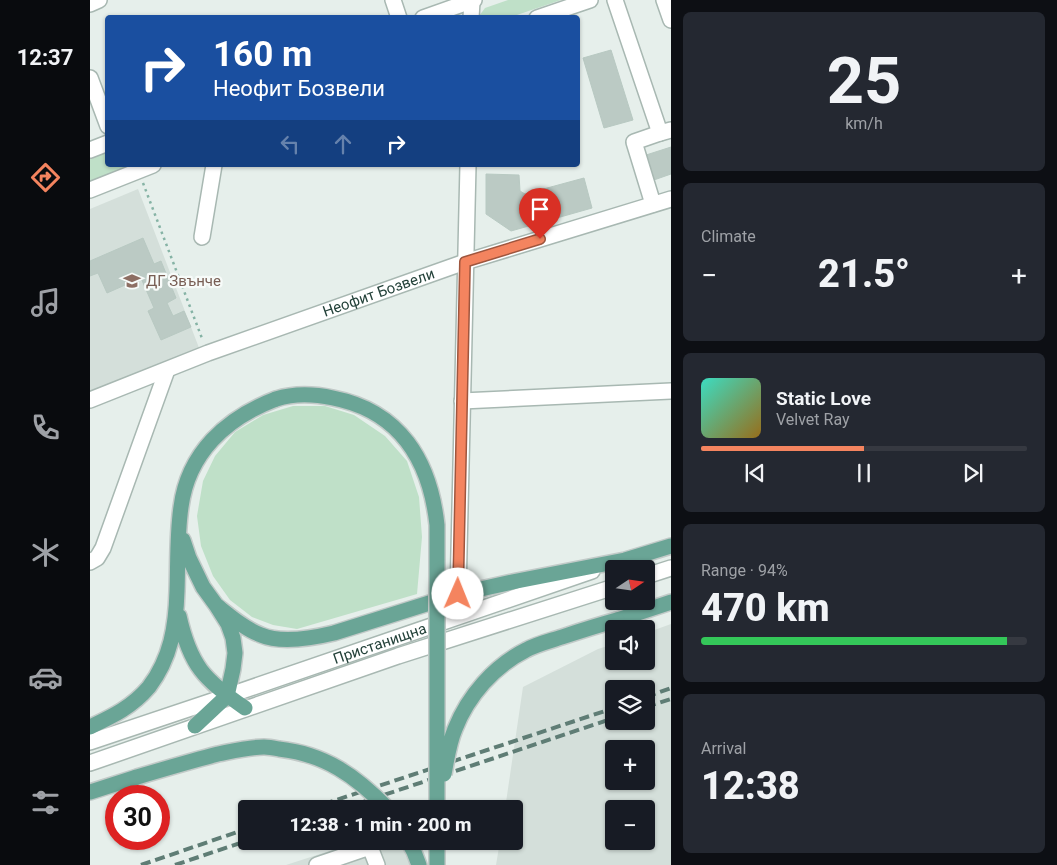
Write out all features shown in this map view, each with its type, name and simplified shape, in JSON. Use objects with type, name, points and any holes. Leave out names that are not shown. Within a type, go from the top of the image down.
[{"type":"main road","points":[[90,727],[126,709],[149,686],[166,659],[171,643],[177,602],[181,507],[187,480],[192,468],[207,446],[236,420],[258,406],[276,399],[292,395],[321,396],[348,401],[386,421],[404,438],[417,457],[433,498],[438,525],[437,800]]},
{"type":"main road","points":[[180,519],[184,546],[203,587],[228,624],[233,638],[235,653],[227,696],[195,726]]},
{"type":"main road","name":"Пристанищна","points":[[624,560],[671,546]]},
{"type":"main road","points":[[216,605],[234,619],[262,636],[276,639],[319,637],[458,594],[605,564]]},
{"type":"main road","points":[[177,602],[184,637],[191,656],[201,672],[212,684],[245,708]]},
{"type":"main road","points":[[439,800],[454,729],[466,707],[483,683],[496,670],[510,659],[543,643],[671,602]]},
{"type":"main road","points":[[90,792],[200,758],[235,750],[264,747],[311,755],[333,765],[362,784],[380,800]]},
{"type":"main road","points":[[413,850],[418,865]]},
{"type":"main road","points":[[437,850],[437,865]]},
{"type":"street","points":[[90,4],[99,0]]},
{"type":"street","points":[[393,0],[398,15]]},
{"type":"street","points":[[431,15],[473,0],[471,15]]},
{"type":"street","points":[[546,15],[590,0]]},
{"type":"street","points":[[615,0],[665,131],[634,142],[653,204]]},
{"type":"street","points":[[664,0],[671,20]]},
{"type":"street","points":[[90,78],[105,118]]},
{"type":"street","points":[[90,150],[105,144]]},
{"type":"street","points":[[90,190],[149,167]]},
{"type":"street","points":[[202,237],[214,167]]},
{"type":"street","points":[[458,594],[468,167]]},
{"type":"street","name":"Неофит Бозвели","points":[[90,400],[208,353],[465,262],[671,199]]},
{"type":"street","points":[[90,562],[97,558],[103,548],[167,370]]},
{"type":"street","points":[[462,401],[671,391]]},
{"type":"street","name":"Пристанищна","points":[[90,742],[605,567]]},
{"type":"street","points":[[655,573],[671,568]]},
{"type":"street","name":"Пристанищна","points":[[90,763],[398,656],[605,589]]},
{"type":"street","points":[[317,865],[370,848],[377,865]]},
{"type":"path","points":[[139,171],[208,353]]},
{"type":"shaded area","name":"ДГ Звънче","points":[[138,189],[201,353],[90,396],[90,209]]},
{"type":"shaded area","points":[[671,624],[671,865],[496,865],[498,850],[523,850],[523,800],[506,800],[523,687],[605,647],[605,670],[655,670],[655,630]]},
{"type":"shaded area","points":[[332,850],[403,850],[410,865],[286,865]]},
{"type":"green space","points":[[508,0],[561,0],[517,15],[480,15],[485,8]]},
{"type":"green space","points":[[105,149],[105,167],[132,167],[90,184],[90,155]]},
{"type":"green space","points":[[293,406],[325,406],[354,415],[385,436],[407,461],[419,497],[422,537],[417,594],[297,629],[273,625],[252,617],[230,600],[213,576],[201,546],[197,516],[203,481],[215,456],[235,432],[263,415]]},
{"type":"building","points":[[611,50],[633,120],[604,128],[583,58]]},
{"type":"building","points":[[671,147],[671,174],[651,181],[643,156]]},
{"type":"building","points":[[486,174],[519,175],[520,191],[525,194],[584,178],[592,208],[511,231],[486,214]]},
{"type":"building","points":[[143,238],[154,264],[161,261],[176,298],[167,303],[173,316],[184,311],[191,327],[161,340],[148,311],[154,308],[141,278],[107,293],[98,273],[90,276],[90,261]]},
{"type":"railway","points":[[655,694],[671,688]]},
{"type":"railway","points":[[655,704],[671,699]]},
{"type":"railway","points":[[336,800],[605,711]]},
{"type":"railway","points":[[369,800],[605,721]]},
{"type":"railway","points":[[141,865],[238,832]]},
{"type":"railway","points":[[175,865],[238,844]]},
{"type":"place","name":"ДГ Звънче","points":[[132,281]]},
{"type":"route","points":[[458,594],[465,262],[540,239]]}]
